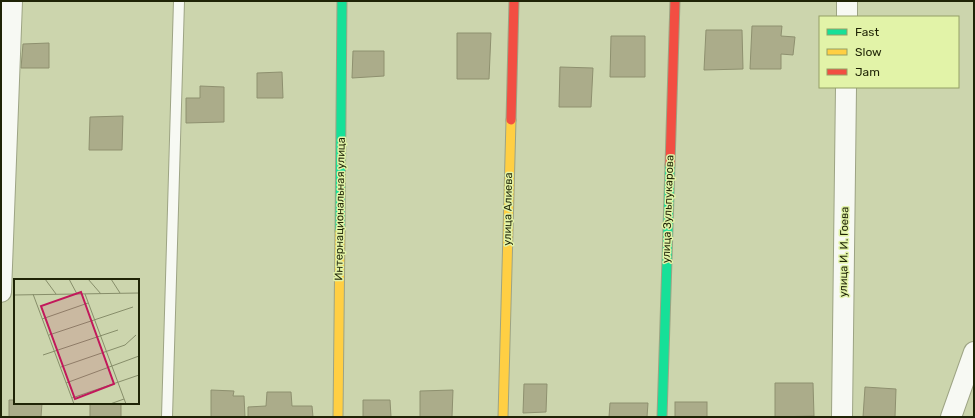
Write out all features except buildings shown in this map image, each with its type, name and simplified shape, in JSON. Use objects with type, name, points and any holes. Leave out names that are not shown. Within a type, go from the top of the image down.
[{"type":"street","points":[[1,292],[12,1]]},
{"type":"street","name":"Интернациональная улица","points":[[338,417],[342,1]]},
{"type":"street","name":"улица Алиева","points":[[503,417],[514,1]]},
{"type":"street","name":"улица Зульпукарова","points":[[662,417],[675,1]]},
{"type":"street","points":[[847,16],[848,1]]},
{"type":"street","name":"улица И. И. Гоева","points":[[842,417],[846,88]]},
{"type":"street","points":[[951,417],[969,378],[974,352]]},
{"type":"lane","points":[[167,417],[179,1]]},
{"type":"traffic: fast","points":[[340,231],[342,1]]},
{"type":"traffic: fast","points":[[662,417],[670,165]]},
{"type":"traffic: slow","points":[[503,417],[511,120]]},
{"type":"traffic: slow","points":[[338,417],[340,231]]},
{"type":"traffic: jam","points":[[511,120],[514,1]]},
{"type":"traffic: jam","points":[[670,165],[675,1]]}]
